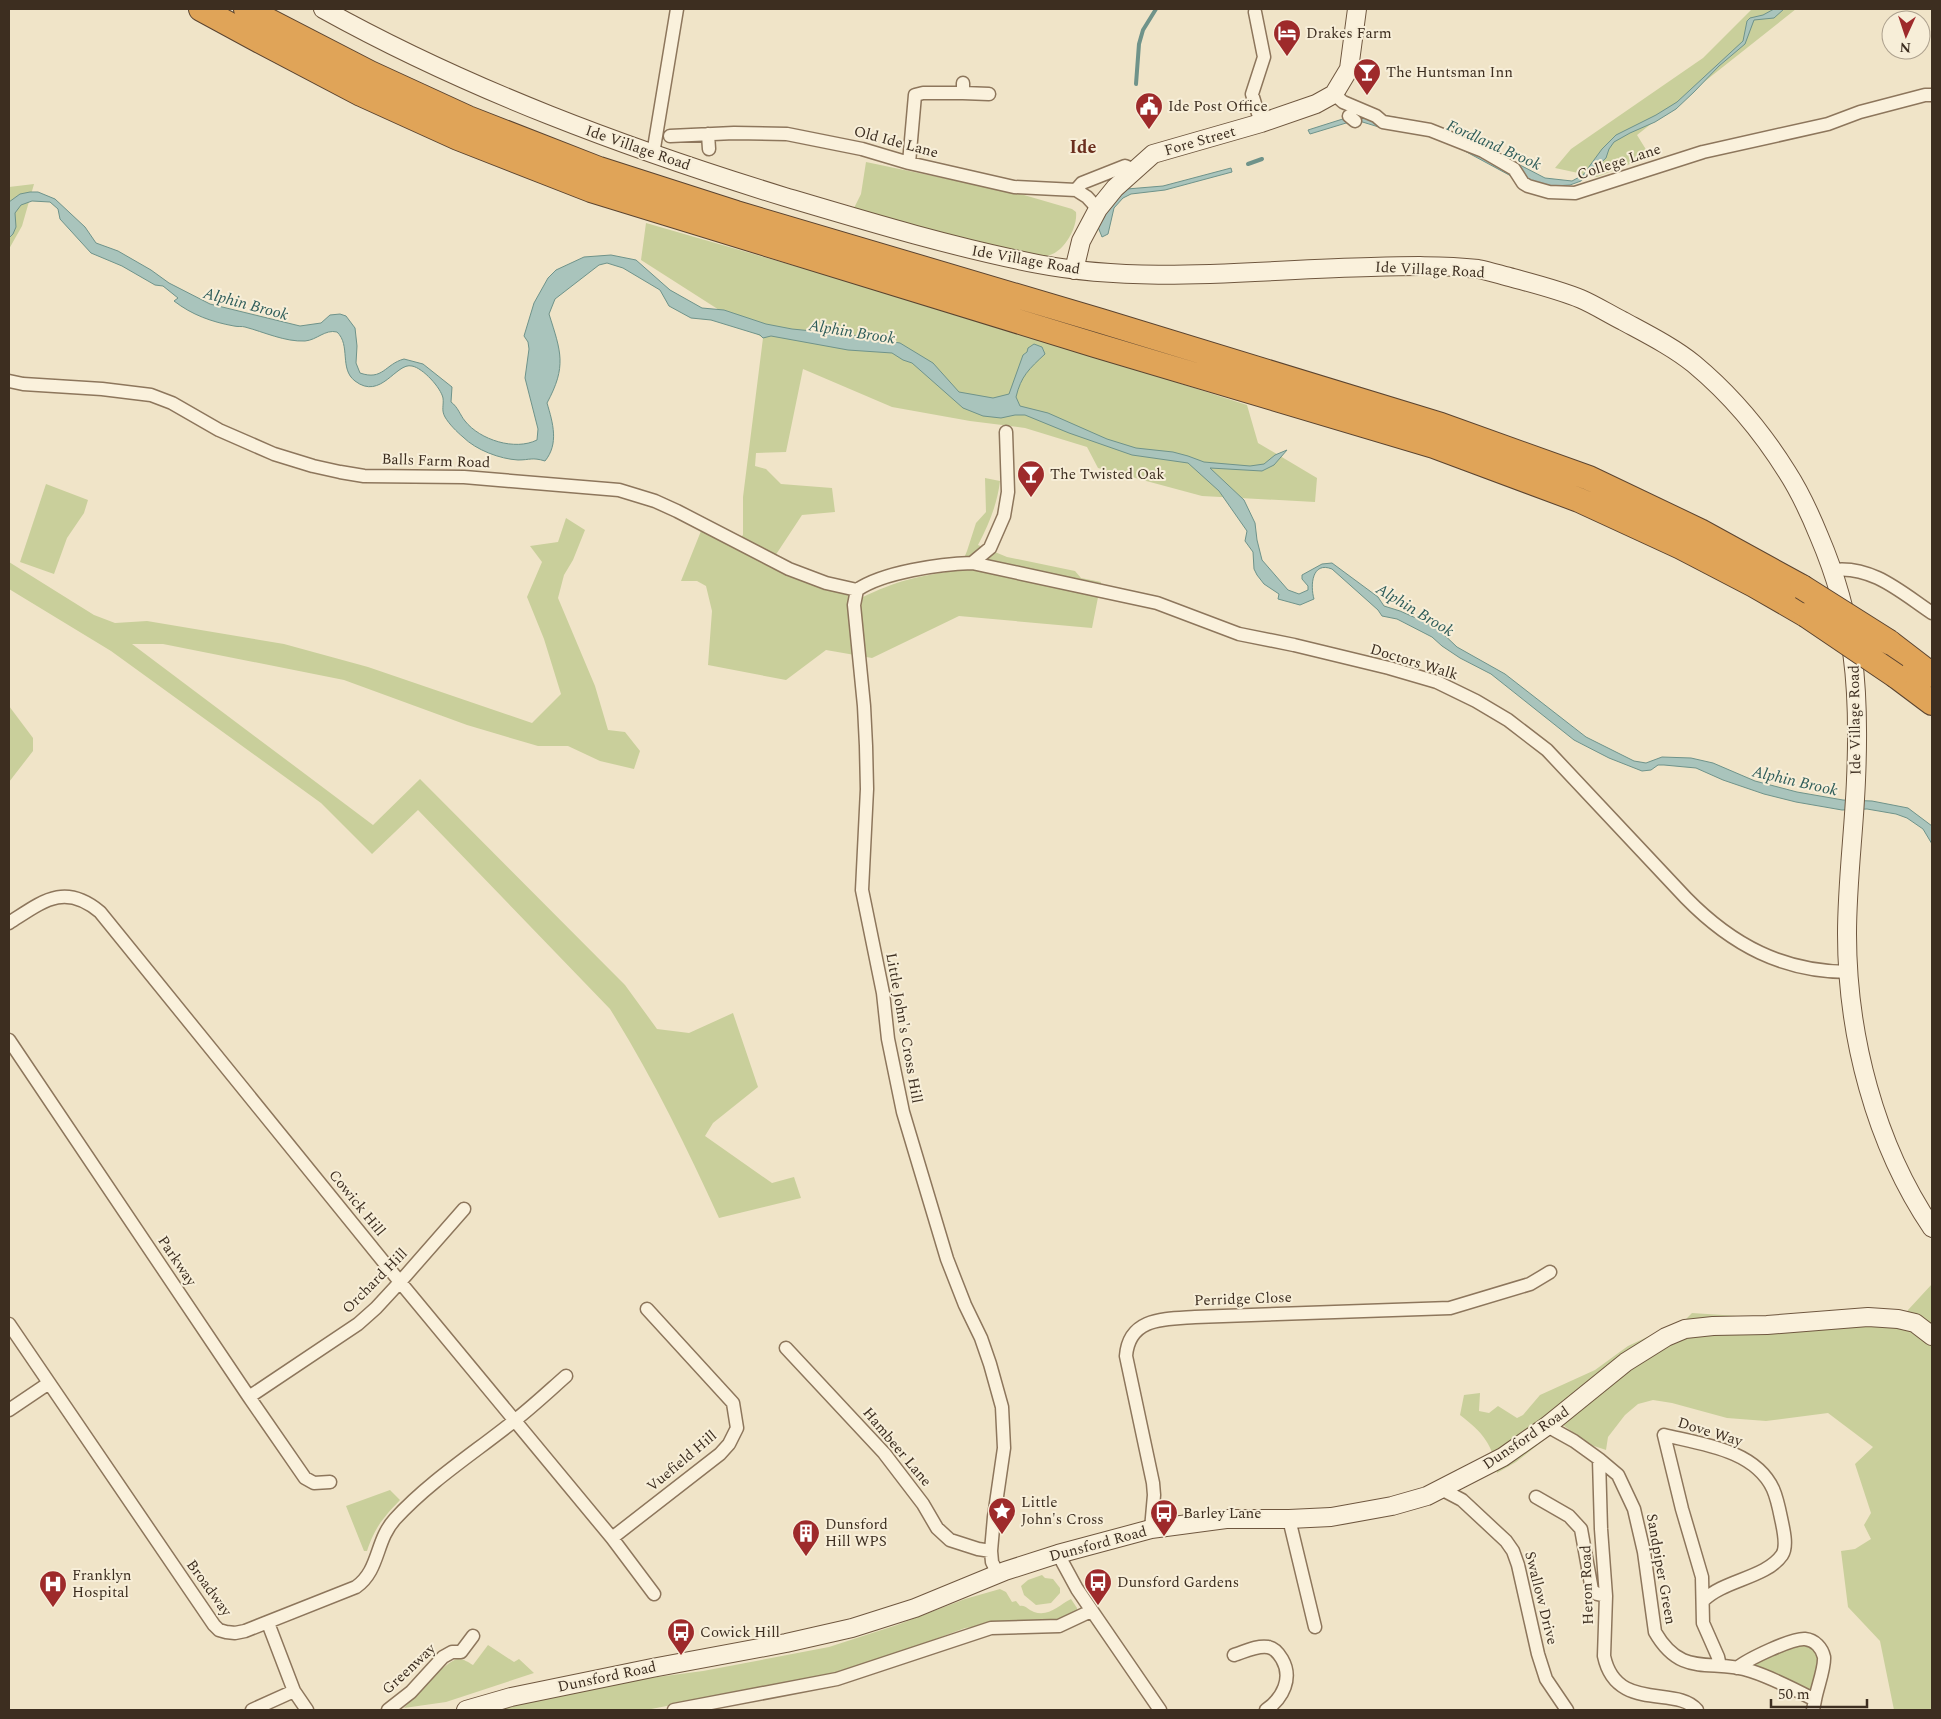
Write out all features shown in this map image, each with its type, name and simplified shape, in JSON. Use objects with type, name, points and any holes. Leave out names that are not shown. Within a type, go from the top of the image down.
[{"type":"highway","points":[[201,9],[361,94],[458,138],[591,190],[1104,348],[1434,446],[1579,500],[1681,547],[1754,585],[1806,615],[1896,676],[1932,703]]},
{"type":"highway","points":[[246,9],[361,69],[468,118],[599,169],[736,213],[1101,321],[1441,425],[1589,478],[1700,531],[1802,587],[1889,642],[1932,675]]},
{"type":"street","name":"Ide Village Road","points":[[323,9],[434,65],[534,110],[653,154],[756,188],[939,242],[1074,270],[1123,274],[1188,274],[1395,266],[1480,270],[1578,298],[1647,333],[1689,360],[1715,383],[1768,442],[1791,477],[1808,510],[1834,570],[1850,631],[1858,703],[1856,780],[1847,938],[1854,1016],[1863,1068],[1878,1116],[1898,1168],[1932,1228]]},
{"type":"street","points":[[653,154],[677,9]]},
{"type":"street","name":"Fore Street","points":[[1074,270],[1081,241],[1098,209],[1116,188],[1153,154],[1261,123],[1316,104],[1334,94],[1345,77],[1350,63],[1357,9]]},
{"type":"street","points":[[1255,12],[1264,58],[1252,94],[1261,123]]},
{"type":"street","points":[[909,163],[915,95],[963,88],[989,94]]},
{"type":"street","name":"College Lane","points":[[1334,94],[1343,102],[1376,116],[1383,122],[1430,130],[1483,151],[1514,169],[1523,183],[1528,186],[1560,194],[1575,193],[1596,187],[1704,152],[1828,124],[1860,112],[1924,95],[1932,95]]},
{"type":"street","points":[[708,134],[709,149]]},
{"type":"street","name":"Old Ide Lane","points":[[670,136],[787,134],[862,149],[909,163],[1014,187],[1076,190]]},
{"type":"street","points":[[1098,209],[1087,197],[1076,190],[1082,183],[1125,166],[1135,170]]},
{"type":"street","name":"Balls Farm Road","points":[[9,381],[22,384],[102,389],[151,396],[172,403],[219,430],[274,454],[340,472],[364,476],[384,474],[464,477],[619,490],[655,501],[677,511],[789,569],[826,583],[857,590]]},
{"type":"street","points":[[972,563],[990,548],[1004,516],[1008,492],[1006,432]]},
{"type":"street","points":[[990,548],[998,569]]},
{"type":"street","points":[[857,590],[882,578],[946,564],[972,563],[998,569]]},
{"type":"street","points":[[1834,570],[1846,568],[1883,580],[1932,613]]},
{"type":"street","name":"Doctors Walk","points":[[998,569],[1157,603],[1239,634],[1389,668],[1437,682],[1476,701],[1508,720],[1547,750],[1707,920],[1728,935],[1776,961],[1814,970],[1849,972]]},
{"type":"street","name":"Little John's Cross Hill","points":[[857,590],[854,605],[866,746],[862,890],[883,993],[888,1039],[903,1112],[947,1259],[965,1305],[981,1338],[1002,1407],[1004,1448],[991,1551],[992,1562],[998,1574]]},
{"type":"street","name":"Cowick Hill","points":[[9,923],[42,902],[60,896],[86,902],[100,912],[400,1282],[612,1538],[654,1594]]},
{"type":"street","name":"Parkway","points":[[9,1040],[305,1478],[314,1483],[330,1482]]},
{"type":"street","name":"Orchard Hill","points":[[249,1397],[358,1324],[400,1282],[464,1209]]},
{"type":"street","name":"Perridge Close","points":[[1152,1529],[1153,1483],[1126,1356],[1128,1340],[1146,1324],[1162,1319],[1196,1317],[1450,1308],[1530,1284],[1550,1272]]},
{"type":"street","name":"Vuefield Hill","points":[[612,1538],[720,1454],[729,1444],[737,1428],[733,1403],[659,1331],[647,1310]]},
{"type":"street","name":"Dunsford Road","points":[[466,1710],[511,1697],[786,1643],[852,1628],[915,1608],[998,1574],[1058,1554],[1152,1529],[1226,1519],[1290,1519],[1331,1516],[1392,1506],[1427,1496],[1503,1458],[1547,1426],[1626,1362],[1666,1337],[1685,1329],[1868,1317],[1898,1319],[1914,1323],[1932,1336]]},
{"type":"street","name":"Broadway","points":[[9,1324],[214,1625],[219,1630],[235,1633],[245,1632],[268,1623],[356,1587],[363,1582],[371,1572],[384,1533],[394,1520],[441,1478],[514,1421],[566,1376]]},
{"type":"street","name":"Hambeer Lane","points":[[786,1348],[884,1453],[923,1504],[936,1528],[950,1540],[991,1551]]},
{"type":"street","points":[[9,1410],[49,1383]]},
{"type":"street","points":[[1547,1426],[1574,1441],[1600,1459]]},
{"type":"street","name":"Dove Way","points":[[1704,1600],[1717,1589],[1742,1580],[1772,1564],[1783,1554],[1785,1541],[1779,1508],[1774,1489],[1751,1462],[1726,1451],[1664,1435],[1682,1509],[1702,1577],[1703,1623],[1720,1666]]},
{"type":"street","name":"Heron Road","points":[[1600,1459],[1601,1529],[1606,1596],[1605,1664],[1616,1680],[1634,1692],[1685,1703],[1697,1710]]},
{"type":"street","name":"Sandpiper Green","points":[[1600,1459],[1618,1476],[1634,1509],[1644,1552],[1655,1632],[1669,1649],[1684,1661],[1700,1666],[1737,1668],[1765,1677],[1814,1705],[1824,1658],[1817,1644],[1812,1641],[1799,1640],[1750,1659],[1737,1668]]},
{"type":"street","name":"Swallow Drive","points":[[1442,1490],[1462,1500],[1506,1541],[1513,1551],[1538,1654],[1546,1679],[1567,1710]]},
{"type":"street","points":[[1536,1497],[1569,1516],[1581,1528],[1592,1590],[1597,1594],[1606,1596]]},
{"type":"street","points":[[1290,1519],[1315,1627]]},
{"type":"street","points":[[1058,1554],[1091,1611],[1160,1710]]},
{"type":"street","points":[[674,1710],[837,1679],[991,1628],[1059,1626],[1091,1611]]},
{"type":"street","points":[[268,1623],[294,1691],[307,1710]]},
{"type":"street","name":"Greenway","points":[[388,1710],[411,1692],[443,1657],[452,1652],[461,1652],[473,1636]]},
{"type":"street","points":[[1234,1655],[1260,1647],[1269,1647],[1278,1653],[1288,1672],[1288,1681],[1271,1707],[1266,1710]]},
{"type":"street","points":[[252,1710],[294,1691]]},
{"type":"green space","points":[[1752,9],[1796,9],[1637,135],[1650,156],[1597,177],[1555,168],[1571,149],[1703,58]]},
{"type":"green space","points":[[866,162],[1024,195],[1072,209],[1076,212],[1075,225],[1068,239],[1058,251],[1046,256],[1038,256],[1014,252],[852,212],[861,194]]},
{"type":"green space","points":[[34,184],[22,226],[9,249],[9,187]]},
{"type":"green space","points":[[646,223],[986,321],[1247,405],[1258,443],[1317,478],[1315,502],[1202,496],[1098,468],[1087,447],[1025,428],[970,421],[892,407],[803,369],[786,452],[756,453],[755,466],[766,469],[781,484],[832,488],[835,512],[802,515],[775,556],[825,588],[861,598],[886,587],[909,580],[959,570],[976,523],[986,512],[985,478],[1000,481],[992,514],[978,545],[1007,557],[1075,571],[1081,578],[1101,582],[1092,628],[959,616],[872,658],[826,650],[786,680],[708,665],[712,611],[706,586],[697,581],[681,581],[701,531],[731,546],[743,535],[743,497],[763,338],[641,260]]},
{"type":"green space","points":[[46,484],[88,500],[84,513],[67,538],[54,574],[20,562]]},
{"type":"green space","points":[[566,518],[585,530],[573,560],[564,575],[558,598],[595,686],[608,730],[625,732],[640,751],[634,769],[600,761],[568,746],[538,746],[467,725],[344,680],[163,644],[132,644],[373,825],[420,779],[625,985],[657,1029],[689,1033],[733,1013],[758,1087],[713,1123],[705,1136],[772,1183],[794,1177],[801,1198],[719,1218],[668,1112],[610,1009],[418,810],[372,854],[321,803],[111,651],[9,589],[9,562],[94,615],[115,623],[147,621],[284,644],[368,667],[532,723],[561,694],[544,639],[527,597],[542,562],[530,546],[558,542]]},
{"type":"green space","points":[[9,706],[33,738],[33,751],[9,782]]},
{"type":"green space","points":[[1932,1284],[1932,1710],[1894,1710],[1880,1641],[1848,1607],[1841,1551],[1855,1549],[1871,1539],[1864,1525],[1871,1513],[1855,1464],[1873,1447],[1828,1413],[1766,1421],[1727,1418],[1672,1403],[1653,1400],[1638,1404],[1625,1415],[1608,1437],[1606,1450],[1588,1444],[1563,1425],[1516,1462],[1497,1473],[1493,1454],[1486,1440],[1460,1415],[1464,1395],[1480,1393],[1479,1411],[1489,1413],[1498,1406],[1517,1418],[1523,1415],[1540,1395],[1595,1370],[1628,1346],[1683,1322],[1692,1313],[1902,1327],[1908,1310]]},
{"type":"green space","points":[[390,1490],[400,1500],[380,1523],[367,1551],[364,1551],[346,1506]]},
{"type":"green space","points":[[1042,1575],[1045,1578],[1053,1579],[1060,1588],[1060,1593],[1051,1603],[1036,1605],[1024,1595],[1021,1586],[1028,1580]]},
{"type":"green space","points":[[1000,1589],[1006,1592],[1012,1602],[1016,1601],[1020,1606],[1039,1613],[1054,1610],[1071,1599],[1077,1608],[1077,1614],[1053,1623],[1027,1620],[965,1628],[853,1670],[646,1710],[490,1710],[612,1683],[703,1671],[829,1647],[897,1625],[965,1599]]},
{"type":"green space","points":[[1806,1644],[1812,1647],[1820,1658],[1813,1691],[1809,1693],[1750,1664],[1795,1645]]},
{"type":"green space","points":[[488,1645],[514,1662],[519,1659],[534,1673],[446,1702],[404,1708],[446,1666],[458,1659],[473,1665]]},
{"type":"water","points":[[1774,9],[1784,9],[1774,18],[1754,20],[1745,44],[1719,66],[1676,109],[1655,122],[1614,142],[1606,158],[1581,181],[1570,185],[1540,185],[1518,174],[1511,176],[1437,136],[1382,128],[1356,120],[1310,134],[1308,130],[1349,117],[1351,113],[1377,122],[1382,115],[1399,118],[1491,150],[1545,178],[1572,181],[1583,175],[1602,149],[1616,135],[1677,102],[1743,41],[1747,21],[1750,18],[1763,15]]},
{"type":"water","points":[[1231,168],[1232,172],[1165,190],[1131,194],[1123,198],[1114,208],[1108,234],[1102,237],[1098,227],[1099,216],[1127,189],[1163,186]]},
{"type":"water","points":[[38,192],[55,199],[85,227],[96,243],[118,251],[169,283],[210,304],[300,326],[321,323],[330,315],[340,314],[346,316],[355,328],[356,363],[360,373],[374,375],[404,359],[423,364],[452,387],[451,402],[471,428],[479,434],[498,442],[509,444],[528,443],[537,440],[538,429],[525,378],[529,349],[528,342],[524,336],[534,303],[548,278],[556,270],[584,257],[611,255],[636,260],[670,290],[702,308],[724,310],[766,324],[792,329],[853,335],[900,343],[933,363],[959,392],[993,398],[1009,394],[1023,355],[1034,344],[1042,347],[1045,354],[1030,369],[1020,384],[1016,397],[1020,406],[1048,413],[1107,439],[1136,448],[1173,452],[1204,462],[1250,466],[1264,464],[1275,455],[1287,450],[1274,465],[1262,471],[1210,468],[1244,500],[1255,523],[1262,560],[1288,590],[1299,594],[1308,590],[1302,575],[1322,564],[1332,563],[1378,597],[1384,606],[1436,627],[1457,647],[1505,674],[1586,737],[1634,761],[1646,763],[1662,757],[1691,758],[1713,763],[1755,781],[1797,792],[1843,800],[1872,801],[1908,808],[1932,826],[1932,844],[1923,829],[1907,818],[1896,814],[1867,809],[1842,810],[1796,802],[1764,794],[1723,780],[1696,768],[1658,765],[1651,770],[1642,771],[1609,758],[1574,740],[1491,674],[1460,658],[1432,637],[1397,619],[1382,616],[1378,610],[1332,569],[1325,567],[1316,571],[1312,587],[1314,599],[1300,605],[1278,599],[1279,594],[1264,584],[1254,569],[1253,552],[1245,541],[1247,531],[1219,491],[1188,463],[1132,455],[1025,415],[1001,418],[983,416],[963,408],[912,363],[892,353],[848,350],[771,336],[763,338],[760,335],[711,320],[691,318],[669,306],[660,290],[623,268],[607,263],[599,265],[555,299],[549,314],[557,339],[560,359],[560,369],[547,403],[554,433],[552,448],[545,461],[511,459],[481,450],[458,433],[444,414],[442,394],[431,379],[421,370],[412,366],[406,366],[380,384],[373,387],[364,386],[355,381],[347,370],[343,343],[337,332],[333,331],[313,339],[297,341],[218,322],[195,314],[174,301],[178,298],[163,286],[155,285],[122,266],[91,253],[60,219],[58,209],[50,202],[32,201],[21,205],[15,213],[16,227],[9,238],[9,202],[20,194]]},
{"type":"waterway","points":[[1136,84],[1139,44],[1143,30],[1156,9]]},
{"type":"waterway","name":"Fordland Brook","points":[[1248,164],[1262,159]]},
{"type":"place","name":"Drakes Farm","points":[[1287,57]]},
{"type":"place","name":"The Huntsman Inn","points":[[1367,96]]},
{"type":"place","name":"Ide Post Office","points":[[1149,130]]},
{"type":"place","name":"The Twisted Oak","points":[[1031,498]]},
{"type":"place","name":"Little John's Cross","points":[[1002,1535]]},
{"type":"place","name":"Barley Lane","points":[[1164,1537]]},
{"type":"place","name":"Dunsford Hill WPS","points":[[806,1557]]},
{"type":"place","name":"Dunsford Gardens","points":[[1098,1606]]},
{"type":"place","name":"Franklyn Hospital","points":[[53,1608]]},
{"type":"place","name":"Cowick Hill","points":[[681,1656]]},
{"type":"district","name":"Ide","points":[[1083,147]]},
{"type":"water label","name":"Alphin Brook","points":[[246,304]]},
{"type":"water label","name":"Alphin Brook","points":[[852,332]]},
{"type":"water label","name":"Alphin Brook","points":[[1415,610]]},
{"type":"water label","name":"Alphin Brook","points":[[1795,781]]}]
